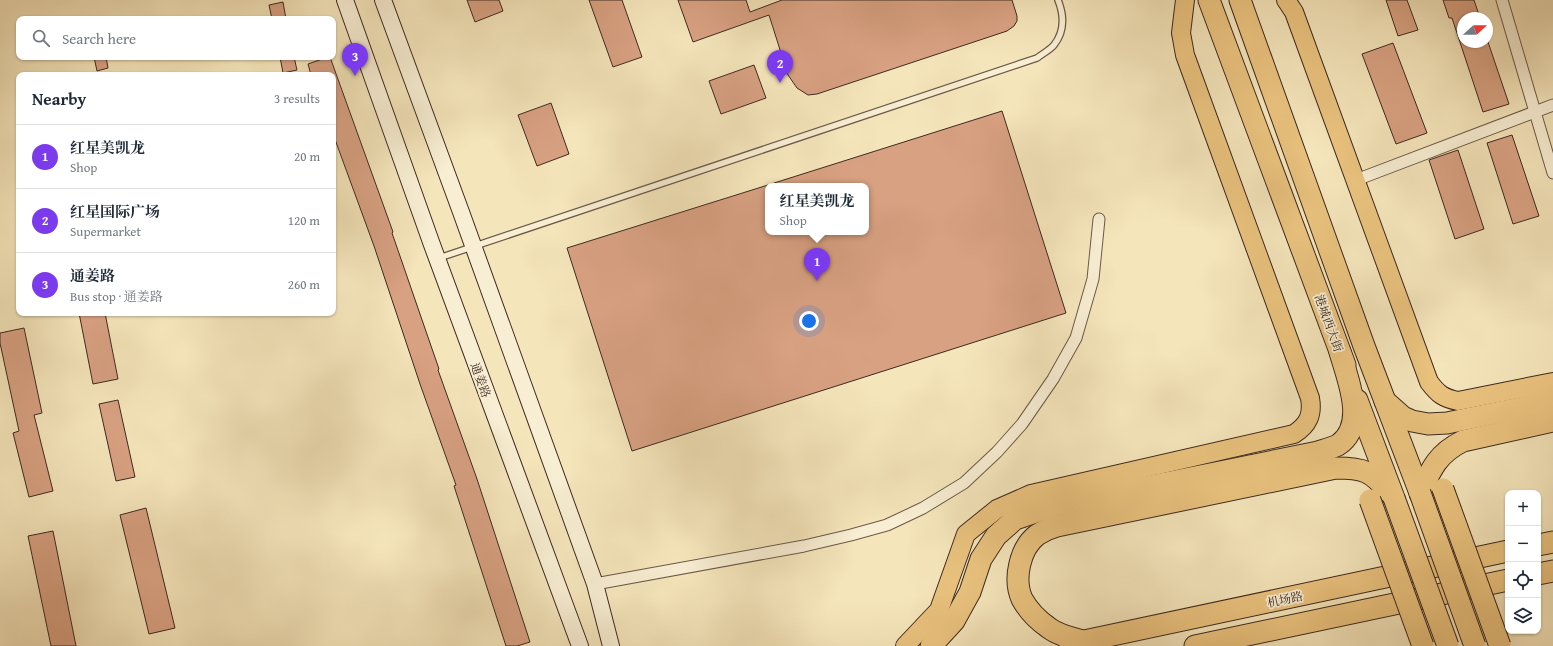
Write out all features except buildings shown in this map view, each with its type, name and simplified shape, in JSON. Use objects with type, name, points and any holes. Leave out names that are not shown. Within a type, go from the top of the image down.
[{"type":"highway","name":"港城西大街","points":[[1209,0],[1448,646]]},
{"type":"highway","name":"港城西大街","points":[[1240,0],[1475,646]]},
{"type":"highway","points":[[930,646],[954,621],[970,592],[981,559],[996,536],[1015,519],[1053,506],[1318,452],[1337,445],[1345,439],[1350,430],[1354,409],[1340,352]]},
{"type":"highway","points":[[1384,399],[1403,417],[1412,421],[1428,424],[1447,423],[1553,401]]},
{"type":"highway","points":[[1420,493],[1429,472],[1438,458],[1451,447],[1463,441],[1553,421]]},
{"type":"highway","points":[[1438,458],[1439,480],[1500,646]]},
{"type":"highway","points":[[1083,641],[1050,629],[1034,616],[1022,599],[1018,584],[1018,569],[1022,555],[1036,536],[1057,526],[1336,468],[1348,468],[1371,474],[1394,498]]},
{"type":"highway","points":[[1348,468],[1360,480],[1370,500],[1423,646]]},
{"type":"highway","points":[[1541,544],[1553,542]]},
{"type":"highway","name":"机场路","points":[[1062,646],[1505,552]]},
{"type":"highway","points":[[1541,573],[1553,571]]},
{"type":"highway","points":[[1194,646],[1505,581]]},
{"type":"main road","points":[[905,646],[939,610],[966,534],[997,508],[1031,494],[1294,434],[1302,429],[1309,420],[1311,406],[1310,398],[1185,55],[1181,32],[1185,0]]},
{"type":"main road","points":[[1286,0],[1294,12],[1429,382],[1437,393],[1446,398],[1458,401],[1465,401],[1553,382]]},
{"type":"street","name":"通姜路","points":[[345,0],[437,259],[580,646]]},
{"type":"street","points":[[383,0],[595,584],[610,646]]},
{"type":"street","points":[[1502,0],[1553,172]]},
{"type":"street","points":[[1356,180],[1553,105]]},
{"type":"street","points":[[595,584],[804,546],[851,535],[887,524],[923,508],[964,483],[997,452],[1022,424],[1053,379],[1076,338],[1093,279],[1099,219]]},
{"type":"lane","points":[[437,259],[1037,58],[1054,45],[1062,31],[1063,12],[1058,0]]},
{"type":"place","name":"通姜路","points":[[355,76]]},
{"type":"place","name":"红星国际广场","points":[[780,83]]},
{"type":"place","name":"红星美凯龙","points":[[817,281]]}]
